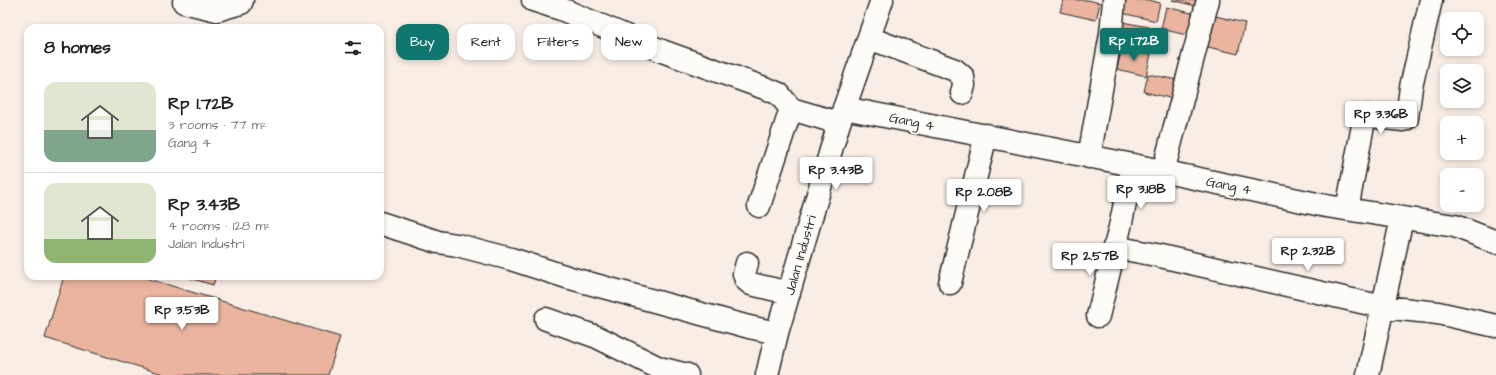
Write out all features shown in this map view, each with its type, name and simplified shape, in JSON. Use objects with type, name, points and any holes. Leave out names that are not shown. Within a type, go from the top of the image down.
[{"type":"street","points":[[184,2],[217,10],[241,3],[242,0]]},
{"type":"street","points":[[533,0],[562,9],[662,51],[779,94],[791,109],[759,206]]},
{"type":"street","name":"Jalan Industri","points":[[766,375],[841,115],[882,0]]},
{"type":"street","points":[[1089,157],[1111,34],[1114,0]]},
{"type":"street","points":[[1163,172],[1208,0]]},
{"type":"street","points":[[1348,209],[1364,120],[1368,116],[1403,120],[1407,118],[1411,87],[1431,0]]},
{"type":"street","points":[[869,38],[955,70],[963,77],[964,85],[962,93]]},
{"type":"street","name":"Gang 4","points":[[791,109],[986,135],[1348,209],[1455,226],[1496,242]]},
{"type":"street","points":[[950,283],[986,135]]},
{"type":"street","points":[[1098,316],[1120,227],[1133,165]]},
{"type":"street","points":[[1368,375],[1402,218]]},
{"type":"street","points":[[384,224],[438,242],[457,245],[512,259],[570,278],[749,327],[777,333]]},
{"type":"street","points":[[1114,247],[1156,255],[1383,307],[1438,313],[1496,326]]},
{"type":"street","points":[[747,264],[744,274],[746,280],[751,284],[789,293]]},
{"type":"street","points":[[546,319],[597,337],[659,368],[687,375]]},
{"type":"building","points":[[1063,0],[1088,0],[1100,3],[1096,20],[1060,12]]},
{"type":"building","points":[[1125,0],[1149,0],[1160,3],[1156,21],[1122,13]]},
{"type":"building","points":[[1172,0],[1202,0],[1200,7]]},
{"type":"building","points":[[1166,7],[1200,15],[1195,37],[1161,29]]},
{"type":"building","points":[[1211,15],[1245,23],[1238,54],[1204,46]]},
{"type":"building","points":[[1122,22],[1149,27],[1145,44],[1118,38]]},
{"type":"building","points":[[1122,47],[1151,54],[1146,76],[1117,69]]},
{"type":"building","points":[[1148,74],[1182,81],[1178,100],[1144,92]]},
{"type":"building","points":[[63,280],[152,280],[340,337],[328,375],[166,375],[45,338]]},
{"type":"building","points":[[196,280],[215,280],[213,285]]}]
